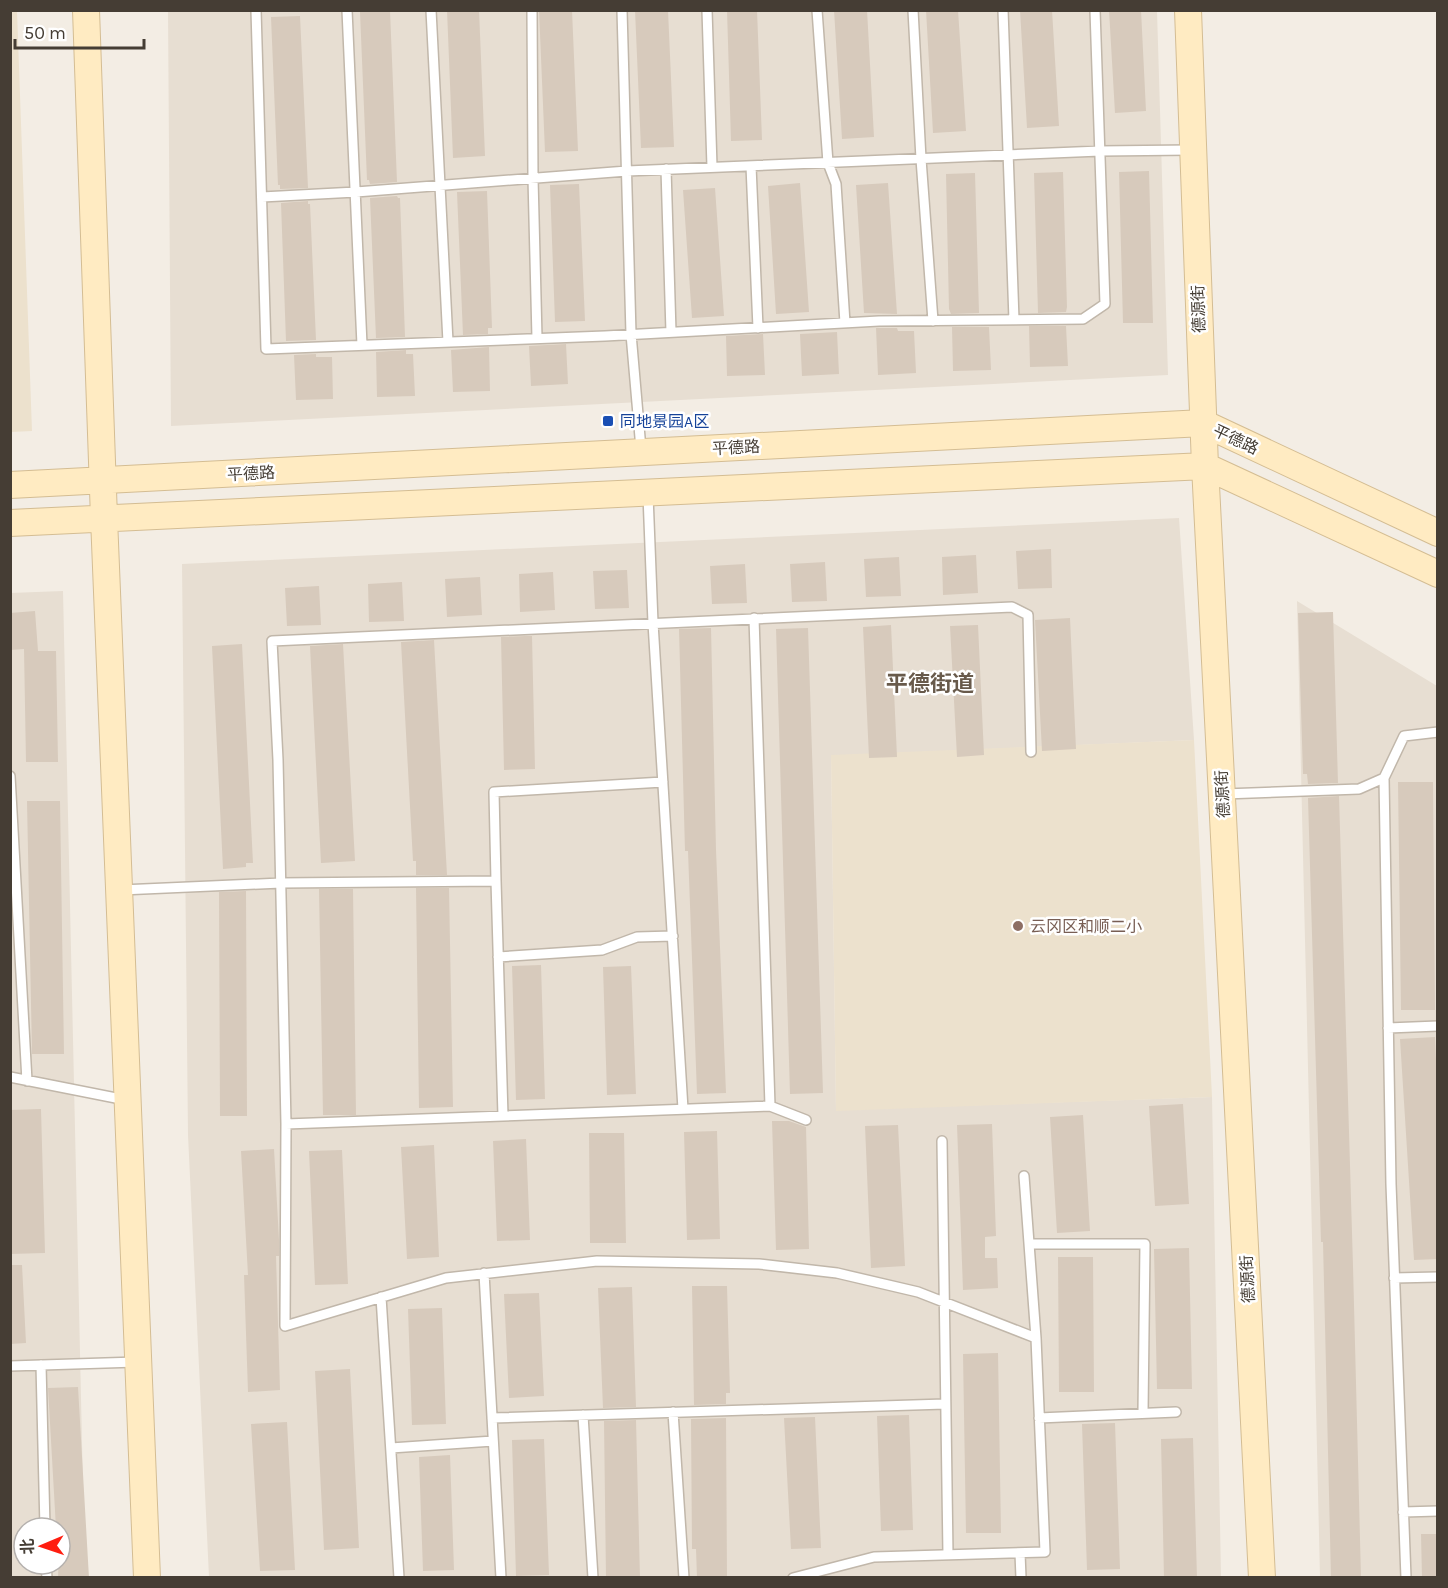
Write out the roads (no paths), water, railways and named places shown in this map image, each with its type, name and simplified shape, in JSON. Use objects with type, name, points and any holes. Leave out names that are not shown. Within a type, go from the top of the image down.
[{"type":"street","points":[[86,10],[147,1578]]},
{"type":"street","name":"德源街","points":[[1188,10],[1205,466],[1262,1578]]},
{"type":"street","name":"平德路","points":[[10,485],[103,482],[1203,423],[1437,533]]},
{"type":"street","points":[[10,523],[1205,466],[1437,574]]},
{"type":"lane","points":[[255,10],[266,348],[448,342],[845,323],[1083,319],[1105,304],[1095,10]]},
{"type":"lane","points":[[347,10],[362,345]]},
{"type":"lane","points":[[431,10],[448,342]]},
{"type":"lane","points":[[532,10],[532,178],[537,338]]},
{"type":"lane","points":[[622,10],[632,334],[641,452]]},
{"type":"lane","points":[[707,10],[712,167]]},
{"type":"lane","points":[[817,10],[828,163],[836,184],[845,323]]},
{"type":"lane","points":[[913,10],[933,321]]},
{"type":"lane","points":[[1003,10],[1010,155],[1014,320]]},
{"type":"lane","points":[[261,197],[666,169],[1192,150]]},
{"type":"lane","points":[[751,166],[758,328]]},
{"type":"lane","points":[[666,169],[671,332]]},
{"type":"lane","points":[[648,493],[653,623],[683,1109]]},
{"type":"lane","points":[[1031,752],[1028,615],[1012,608],[272,641],[281,883],[286,1124],[285,1326],[446,1278],[597,1261],[759,1264],[837,1273],[918,1292],[1036,1338]]},
{"type":"lane","points":[[754,618],[770,1106]]},
{"type":"lane","points":[[1406,1578],[1394,1278],[1384,778],[1404,736],[1437,732]]},
{"type":"lane","points":[[10,776],[27,1081]]},
{"type":"lane","points":[[1222,794],[1359,789],[1384,778]]},
{"type":"lane","points":[[503,1116],[494,792],[663,782]]},
{"type":"lane","points":[[119,890],[281,883],[496,881]]},
{"type":"lane","points":[[498,957],[602,950],[637,937],[672,936]]},
{"type":"lane","points":[[1388,1028],[1437,1026]]},
{"type":"lane","points":[[10,1077],[128,1101]]},
{"type":"lane","points":[[286,1124],[770,1106],[806,1120]]},
{"type":"lane","points":[[942,1141],[948,1555]]},
{"type":"lane","points":[[793,1578],[874,1557],[1045,1552],[1036,1338],[1024,1176]]},
{"type":"lane","points":[[1029,1244],[1145,1244],[1143,1413]]},
{"type":"lane","points":[[484,1273],[501,1578]]},
{"type":"lane","points":[[1394,1278],[1437,1277]]},
{"type":"lane","points":[[381,1297],[399,1578]]},
{"type":"lane","points":[[10,1366],[138,1362]]},
{"type":"lane","points":[[41,1365],[45,1516]]},
{"type":"lane","points":[[492,1418],[945,1404]]},
{"type":"lane","points":[[673,1412],[684,1578]]},
{"type":"lane","points":[[1039,1418],[1176,1412]]},
{"type":"lane","points":[[583,1415],[592,1578]]},
{"type":"lane","points":[[391,1448],[493,1442]]},
{"type":"lane","points":[[1403,1512],[1437,1511]]},
{"type":"lane","points":[[1020,1553],[1021,1578]]},
{"type":"place","name":"同地景园A区","points":[[608,421]]},
{"type":"place","name":"云冈区和顺二小","points":[[1018,926]]},
{"type":"district","name":"平德街道","points":[[930,683]]}]
